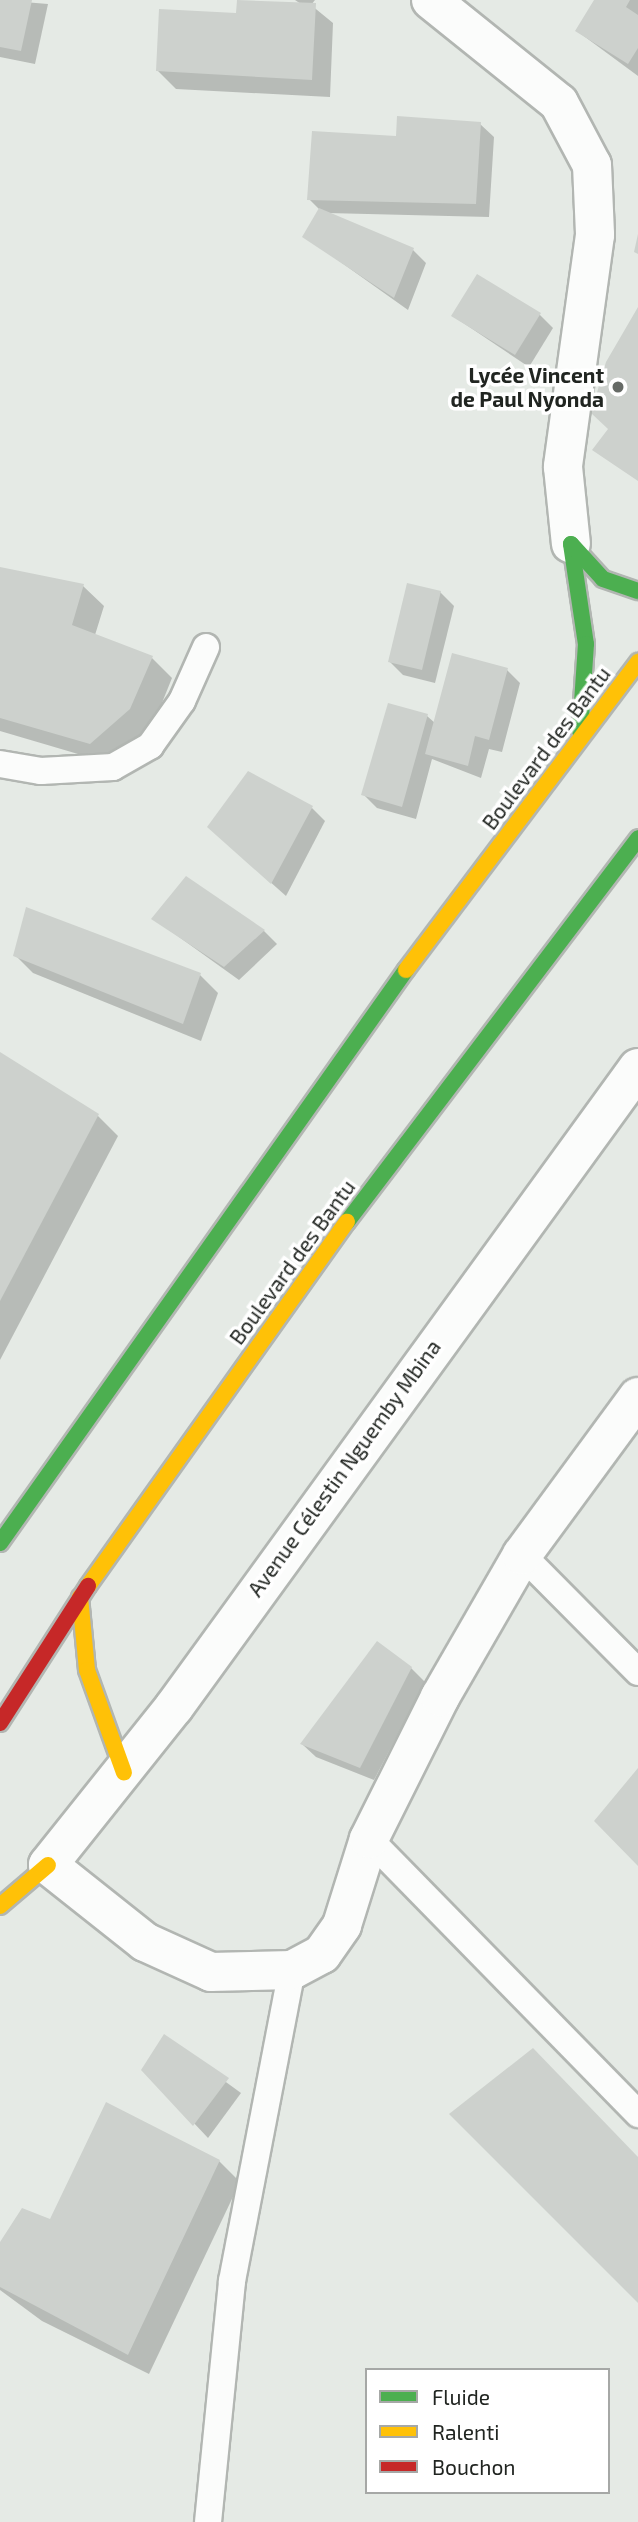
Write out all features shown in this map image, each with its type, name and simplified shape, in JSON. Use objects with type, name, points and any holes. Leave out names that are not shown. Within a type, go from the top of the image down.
[{"type":"highway","points":[[572,544],[603,579],[638,591]]},
{"type":"highway","points":[[572,544],[586,644],[580,731]]},
{"type":"highway","name":"Boulevard des Bantu","points":[[0,1543],[204,1248],[580,731],[638,662]]},
{"type":"highway","name":"Boulevard des Bantu","points":[[0,1723],[80,1597],[439,1094],[638,838]]},
{"type":"highway","points":[[80,1597],[87,1670],[124,1773]]},
{"type":"highway","points":[[0,1906],[48,1865]]},
{"type":"street","points":[[431,0],[559,103],[592,165],[595,235],[563,467],[572,544]]},
{"type":"street","name":"Avenue Célestin Nguemby Mbina","points":[[48,1865],[124,1773],[638,1068]]},
{"type":"street","points":[[48,1865],[117,1922],[178,1959],[211,1972],[292,1970],[321,1954],[342,1925],[369,1839],[522,1555],[638,1397]]},
{"type":"lane","points":[[0,764],[41,771],[113,767],[150,746],[182,701],[206,647]]},
{"type":"lane","points":[[522,1555],[638,1672]]},
{"type":"lane","points":[[369,1839],[638,2114]]},
{"type":"lane","points":[[208,2522],[232,2281],[292,1970]]},
{"type":"building","points":[[0,0],[32,0],[21,51],[0,47]]},
{"type":"building","points":[[237,0],[316,3],[312,80],[156,71],[159,9],[236,13]]},
{"type":"building","points":[[594,0],[630,0],[626,7],[638,15],[638,48],[628,64],[575,31]]},
{"type":"building","points":[[397,116],[481,122],[476,204],[307,200],[312,131],[396,136]]},
{"type":"building","points":[[319,208],[414,248],[394,298],[302,237]]},
{"type":"building","points":[[638,234],[638,254],[634,252]]},
{"type":"building","points":[[477,274],[541,313],[515,355],[451,316]]},
{"type":"building","name":"Lycée Vincent de Paul Nyonda","points":[[638,307],[638,481],[592,450],[608,429],[591,413],[606,362]]},
{"type":"building","points":[[0,567],[84,584],[72,625],[153,656],[130,709],[90,744],[0,718]]},
{"type":"building","points":[[407,583],[441,591],[422,670],[388,662]]},
{"type":"building","points":[[452,653],[508,668],[489,740],[475,736],[468,766],[425,754]]},
{"type":"building","points":[[388,703],[428,714],[402,807],[361,795]]},
{"type":"building","points":[[248,771],[313,806],[271,884],[207,827]]},
{"type":"building","points":[[186,876],[265,930],[224,967],[151,919]]},
{"type":"building","points":[[26,907],[201,973],[183,1024],[13,956]]},
{"type":"building","points":[[0,1052],[99,1114],[0,1301]]},
{"type":"building","points":[[377,1641],[412,1667],[360,1768],[300,1744]]},
{"type":"building","points":[[638,1768],[638,1866],[594,1821]]},
{"type":"building","points":[[164,2034],[229,2078],[193,2126],[141,2070]]},
{"type":"building","points":[[533,2048],[638,2157],[638,2303],[449,2114]]},
{"type":"building","points":[[106,2102],[220,2160],[128,2355],[0,2287],[0,2242],[22,2208],[50,2219]]},
{"type":"traffic: fast","points":[[571,544],[586,644],[580,731]]},
{"type":"traffic: fast","points":[[571,544],[603,579],[638,591]]},
{"type":"traffic: fast","points":[[347,1222],[638,838]]},
{"type":"traffic: fast","points":[[0,1543],[406,970]]},
{"type":"traffic: slow","points":[[406,970],[638,662]]},
{"type":"traffic: slow","points":[[88,1586],[347,1222]]},
{"type":"traffic: slow","points":[[80,1597],[87,1670],[124,1773]]},
{"type":"traffic: slow","points":[[0,1906],[48,1865]]},
{"type":"traffic: jam","points":[[0,1723],[88,1586]]},
{"type":"place","name":"Lycée Vincent de Paul Nyonda","points":[[618,387]]}]
